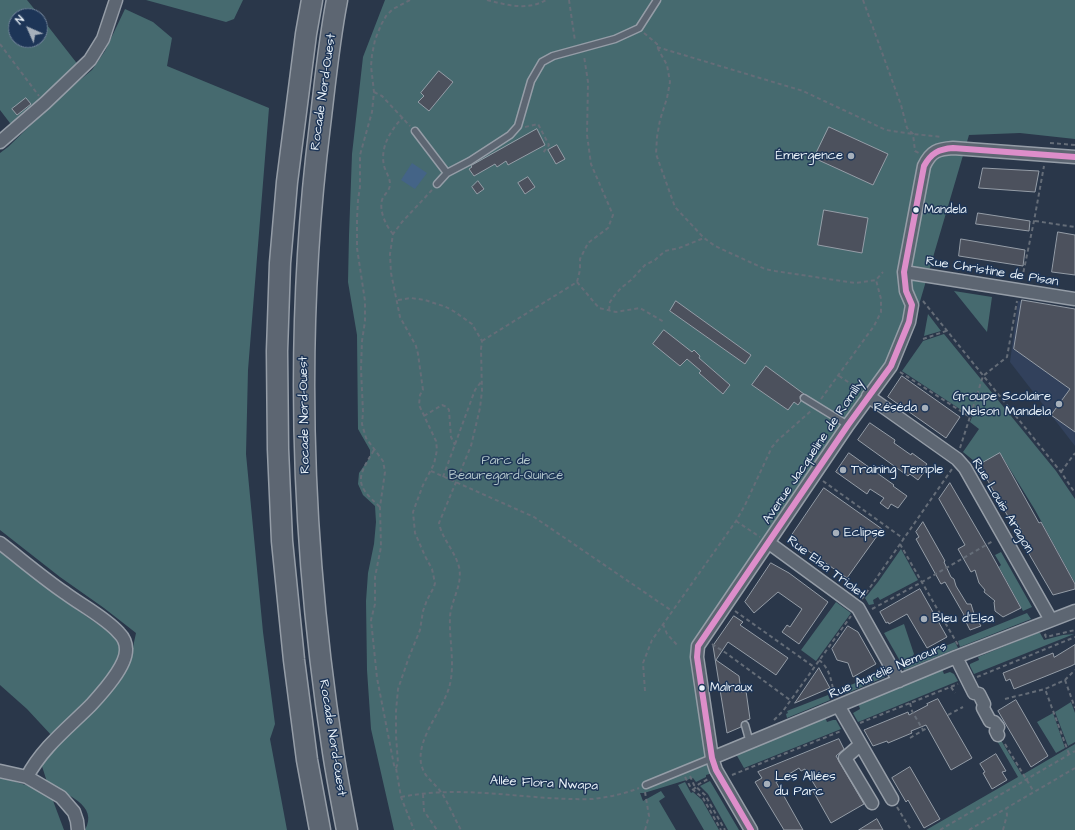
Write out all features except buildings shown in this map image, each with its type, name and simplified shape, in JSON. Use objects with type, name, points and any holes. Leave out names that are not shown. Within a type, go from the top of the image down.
[{"type":"highway","name":"Rocade Nord-Ouest","points":[[312,0],[306,34],[288,174],[280,263],[277,351],[282,541],[294,660],[308,760],[320,830]]},
{"type":"highway","name":"Rocade Nord-Ouest","points":[[337,0],[324,88],[313,186],[307,256],[304,365],[306,494],[313,590],[333,754],[347,830]]},
{"type":"street","points":[[0,142],[82,69],[97,50],[108,28],[116,0]]},
{"type":"street","points":[[931,155],[942,149],[953,148],[1075,157]]},
{"type":"street","name":"Avenue Jacqueline de Romilly","points":[[717,770],[697,657],[698,646],[848,424],[891,366],[909,322],[912,305],[906,291],[904,276],[924,166],[931,155]]},
{"type":"street","name":"Rue Christine de Pisan","points":[[904,276],[1019,290],[1075,299]]},
{"type":"street","name":"Rue Louis Aragon","points":[[868,396],[957,459],[965,468],[1051,620]]},
{"type":"street","points":[[0,543],[63,592],[115,629],[123,639],[126,650],[123,661],[106,688],[91,705],[42,753],[27,777]]},
{"type":"street","name":"Rue Elsa Triolet","points":[[769,543],[858,608],[900,681]]},
{"type":"street","name":"Rue Aurélie Nemours","points":[[717,770],[750,743],[960,656],[1075,611]]},
{"type":"street","points":[[960,656],[969,683],[974,693],[979,694],[984,704],[983,708],[990,721],[994,722],[998,727],[996,731],[998,735]]},
{"type":"street","points":[[839,707],[892,799]]},
{"type":"street","points":[[860,745],[845,758],[872,803]]},
{"type":"street","points":[[717,770],[751,830]]},
{"type":"street","points":[[0,771],[27,777],[54,792],[68,804],[74,812],[78,830]]},
{"type":"lane","points":[[437,184],[447,173],[496,145],[510,135],[518,126],[532,81],[542,62],[553,56],[580,50],[615,39],[639,28],[657,0]]},
{"type":"lane","points":[[415,131],[447,173]]},
{"type":"lane","points":[[804,398],[848,424]]},
{"type":"lane","points":[[745,725],[750,743]]},
{"type":"lane","points":[[645,786],[684,771],[717,770]]},
{"type":"path","points":[[410,0],[393,9],[386,16],[381,24],[372,55],[371,66],[374,92],[372,112],[360,154],[357,248],[365,301],[361,369],[363,412],[362,424],[366,438],[385,467],[380,507],[381,547],[375,577],[376,596],[371,620],[377,678],[394,765],[396,768],[401,797],[414,830]]},
{"type":"path","points":[[487,0],[507,6],[520,6],[539,4],[546,0]]},
{"type":"path","points":[[482,341],[577,282],[580,270],[580,259],[588,243],[608,228],[613,214],[591,164],[587,135],[588,82],[569,0]]},
{"type":"path","points":[[863,0],[901,105],[907,128],[913,134],[915,151],[931,155]]},
{"type":"path","points":[[639,28],[657,44],[657,47],[667,65],[670,82],[660,120],[656,154],[675,207],[704,238],[715,246],[765,269],[774,271],[855,284],[876,280],[883,272]]},
{"type":"path","points":[[0,44],[44,103]]},
{"type":"path","points":[[657,47],[803,91],[886,130],[913,134]]},
{"type":"path","points":[[374,92],[382,96],[415,131]]},
{"type":"path","points":[[393,234],[387,228],[382,208],[382,201],[389,189],[390,184],[384,166],[384,152],[385,143],[389,134],[403,118]]},
{"type":"path","points":[[518,126],[528,127],[538,124],[549,145],[543,153]]},
{"type":"path","points":[[773,721],[858,608],[863,598],[952,470],[957,459],[983,376],[1007,357],[1046,154]]},
{"type":"path","points":[[396,768],[398,763],[396,730],[398,689],[420,630],[427,600],[435,583],[432,569],[424,556],[415,533],[413,512],[436,457],[436,441],[424,416],[419,400],[423,390],[423,385],[416,346],[400,317],[390,254],[393,234],[437,184]]},
{"type":"path","points":[[1034,221],[1075,227]]},
{"type":"path","points":[[609,310],[610,302],[621,288],[645,265],[665,251],[679,248],[704,238]]},
{"type":"path","points":[[904,276],[946,331],[1062,472],[1075,493]]},
{"type":"path","points":[[577,282],[599,308],[616,312],[640,308],[664,322]]},
{"type":"path","points":[[398,300],[411,298],[430,301],[446,307],[472,324],[482,341],[482,391],[480,408],[471,446],[439,523],[440,531],[456,557],[460,579],[450,617],[453,661],[450,684],[437,716],[422,744],[420,753],[424,773],[440,791],[461,830]]},
{"type":"path","points":[[922,339],[946,331]]},
{"type":"path","points":[[891,366],[970,417]]},
{"type":"path","points":[[838,376],[868,396]]},
{"type":"path","points":[[443,477],[475,390],[482,381]]},
{"type":"path","points":[[424,416],[442,405],[447,407],[449,410],[451,437],[455,445]]},
{"type":"path","points":[[374,450],[363,471],[360,482],[370,498],[380,507]]},
{"type":"path","points":[[1062,472],[1075,453]]},
{"type":"path","points":[[431,471],[534,517],[672,611]]},
{"type":"path","points":[[815,473],[824,482],[904,539]]},
{"type":"path","points":[[645,691],[644,663],[652,640],[736,521],[769,543]]},
{"type":"path","points":[[858,608],[871,609],[922,582],[1004,535]]},
{"type":"path","points":[[900,544],[922,582],[960,656]]},
{"type":"path","points":[[726,604],[814,667]]},
{"type":"path","points":[[663,624],[667,634],[678,646]]},
{"type":"path","points":[[693,790],[699,784],[711,778],[707,773],[717,770],[745,769],[1075,637]]},
{"type":"path","points":[[702,640],[714,644],[790,700]]},
{"type":"path","points":[[819,660],[825,664],[839,707]]},
{"type":"path","points":[[1005,699],[1045,689],[1065,680],[1075,670]]},
{"type":"path","points":[[1065,680],[1075,708]]},
{"type":"path","points":[[952,687],[955,693]]},
{"type":"path","points":[[1045,689],[1069,754]]},
{"type":"path","points":[[910,703],[912,711],[923,730]]},
{"type":"path","points":[[948,716],[963,707]]},
{"type":"path","points":[[910,738],[927,728]]},
{"type":"path","points":[[998,735],[1034,792]]},
{"type":"path","points":[[940,830],[1075,750]]},
{"type":"path","points":[[969,830],[1075,768]]},
{"type":"path","points":[[684,771],[696,787],[705,795],[725,830]]},
{"type":"path","points":[[684,771],[693,790],[703,798],[721,830]]},
{"type":"path","points":[[645,786],[649,816],[646,830]]},
{"type":"path","name":"Allée Flora Nwapa","points":[[401,797],[440,791],[581,799],[606,798],[627,793],[645,786]]},
{"type":"path","points":[[422,793],[424,811],[437,830]]},
{"type":"path","points":[[892,799],[911,830]]},
{"type":"path","points":[[1003,830],[1007,815],[1006,808]]},
{"type":"shaded area","points":[[412,163],[427,173],[415,189],[401,180]]},
{"type":"shaded area","name":"Groupe Scolaire Nelson Mandela","points":[[1018,301],[1075,309],[1075,446],[1010,362]]},
{"type":"green space","points":[[0,0],[27,0],[34,8],[8,8],[8,48],[48,48],[48,26],[79,66],[13,127],[0,110]]},
{"type":"green space","points":[[146,0],[243,0],[234,19],[226,22]]},
{"type":"green space","name":"Parc de Beauregard-Quincé","points":[[385,0],[1075,0],[1075,139],[1020,133],[969,135],[916,315],[872,396],[700,644],[716,772],[706,775],[706,777],[696,782],[693,778],[640,793],[643,801],[661,791],[665,797],[659,801],[676,830],[394,830],[371,729],[367,670],[366,601],[368,573],[374,544],[376,522],[375,506],[363,495],[358,484],[359,473],[370,457],[370,450],[358,429],[357,335],[348,282],[352,154],[363,57]]},
{"type":"green space","points":[[125,9],[153,22],[172,38],[167,66],[269,108],[248,370],[246,454],[263,632],[275,724],[270,739],[287,830],[85,830],[88,821],[88,814],[84,807],[71,797],[48,785],[40,760],[130,661],[136,633],[60,577],[0,530],[0,153],[63,94],[92,70],[105,51]]},
{"type":"green space","points":[[954,291],[992,297],[987,332]]},
{"type":"green space","points":[[928,314],[941,331],[924,336]]},
{"type":"green space","points":[[944,334],[1056,471],[1075,499],[1075,583],[1035,510],[1000,453],[979,465],[963,452],[979,429],[970,422],[972,417],[902,371],[923,341]]},
{"type":"green space","points":[[901,549],[918,580],[880,600],[878,597],[873,600],[874,604],[869,605],[865,598]]},
{"type":"green space","points":[[0,552],[57,596],[113,635],[119,647],[118,657],[113,669],[105,681],[82,708],[53,737],[27,709],[0,685]]},
{"type":"green space","points":[[1001,552],[1032,607],[1023,611],[999,567],[1001,565],[995,555]]},
{"type":"green space","points":[[836,602],[851,613],[816,661],[801,650]]},
{"type":"green space","points":[[1027,613],[1031,619],[960,647],[958,641]]},
{"type":"green space","points":[[904,624],[914,654],[912,657],[900,661],[884,633]]},
{"type":"green space","points":[[1040,633],[1044,640],[1074,634],[974,674],[970,664],[979,660],[978,657]]},
{"type":"green space","points":[[955,642],[958,648],[904,670],[902,664]]},
{"type":"green space","points":[[942,669],[944,674],[950,672],[954,674],[958,681],[858,722],[853,713],[860,709],[858,703]]},
{"type":"green space","points":[[883,672],[885,677],[845,694],[843,688]]},
{"type":"green space","points":[[828,695],[830,700],[787,718],[787,711]]},
{"type":"green space","points":[[1071,702],[1075,713],[1075,742],[1068,746],[1055,712]]},
{"type":"green space","points":[[1053,713],[1065,748],[1056,753],[1037,722]]},
{"type":"green space","points":[[825,717],[827,722],[836,720],[841,729],[744,768],[736,754]]},
{"type":"green space","points":[[999,737],[1022,775],[1075,744],[1075,830],[926,830],[1018,777],[996,739]]},
{"type":"green space","points":[[0,777],[32,787],[52,798],[64,830],[0,830]]},
{"type":"green space","points":[[710,781],[739,830],[728,830],[708,794],[700,786]]},
{"type":"green space","points":[[685,782],[691,793],[693,792],[702,800],[719,830],[704,830],[678,785]]},
{"type":"transit line","points":[[751,830],[716,770],[712,758],[697,657],[698,646],[848,425],[891,366],[909,322],[912,305],[906,291],[904,272],[924,166],[936,152],[953,148],[1075,157]]},
{"type":"place","name":"Émergence","points":[[851,156]]},
{"type":"place","name":"Mandela","points":[[916,210]]},
{"type":"place","name":"Groupe Scolaire Nelson Mandela","points":[[1059,404]]},
{"type":"place","name":"Réséda","points":[[925,408]]},
{"type":"place","name":"Training Temple","points":[[843,470]]},
{"type":"place","name":"Eclipse","points":[[836,533]]},
{"type":"place","name":"Bleu d'Elsa","points":[[924,619]]},
{"type":"place","name":"Malraux","points":[[702,688]]},
{"type":"place","name":"Les Allées du Parc","points":[[767,784]]}]
